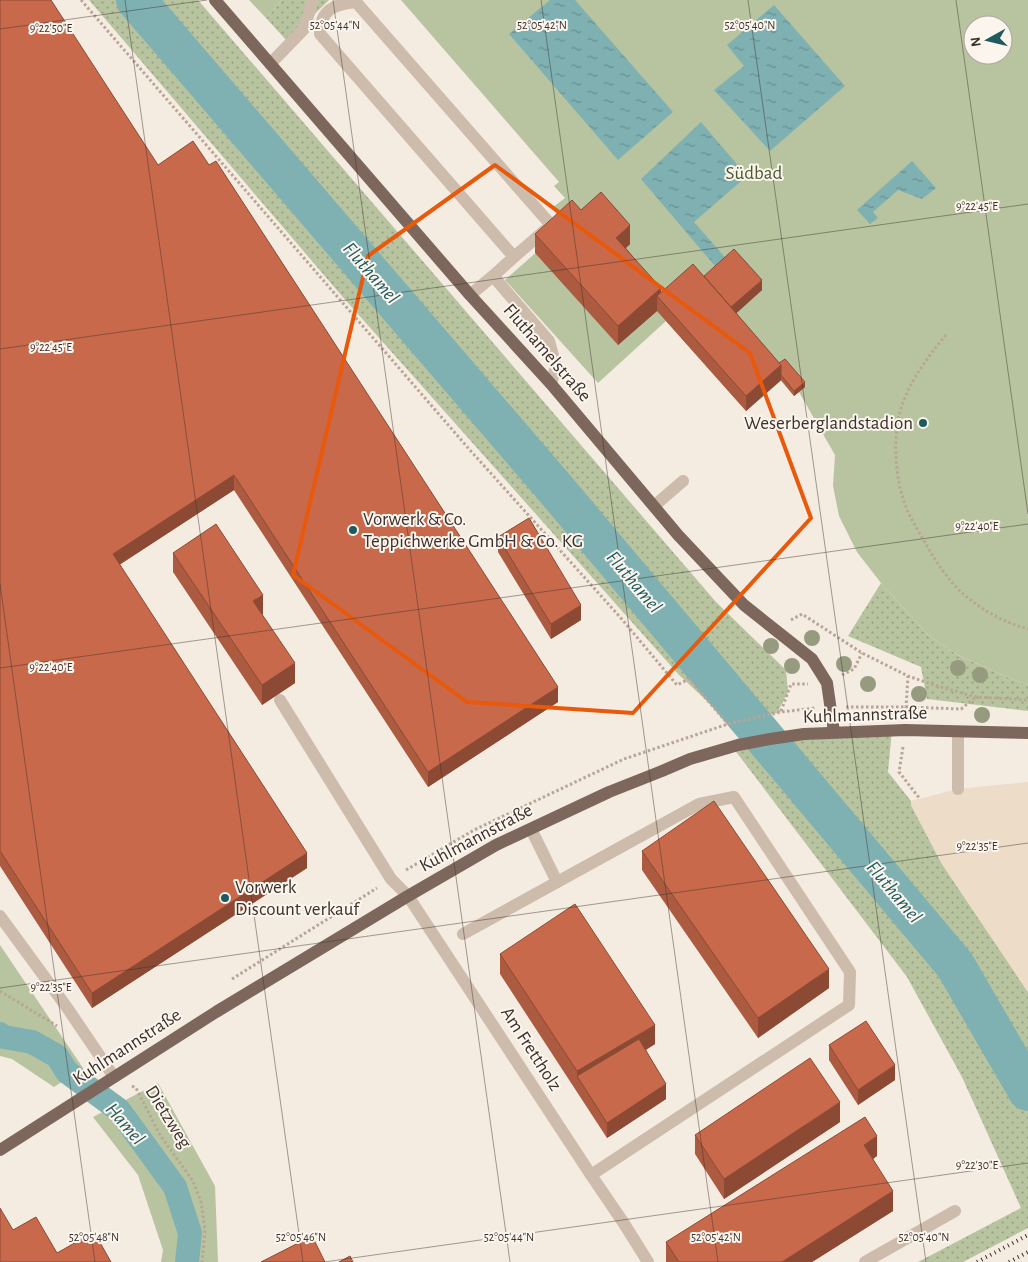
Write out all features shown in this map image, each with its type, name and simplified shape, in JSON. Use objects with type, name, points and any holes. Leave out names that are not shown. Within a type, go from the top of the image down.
[{"type":"main road","name":"Fluthamelstraße","points":[[215,0],[470,295],[550,384],[678,535],[744,605],[812,659],[827,684],[834,732]]},
{"type":"main road","name":"Kuhlmannstraße","points":[[0,1150],[216,1012],[408,896],[496,845],[609,792],[705,754],[738,745],[804,734],[905,730],[1028,733]]},
{"type":"street","points":[[304,29],[313,0]]},
{"type":"street","points":[[270,64],[304,29],[328,10],[343,4],[356,2],[551,225],[470,295]]},
{"type":"street","points":[[328,10],[320,24],[320,34],[514,256]]},
{"type":"street","points":[[494,276],[549,341],[556,366],[550,384]]},
{"type":"street","points":[[654,506],[683,481]]},
{"type":"street","name":"Am Frettholz","points":[[280,700],[391,879],[408,896],[648,1262]]},
{"type":"street","points":[[958,732],[958,789]]},
{"type":"street","points":[[463,934],[699,804],[734,797],[850,972],[849,1005],[591,1175]]},
{"type":"street","points":[[531,829],[557,882]]},
{"type":"street","points":[[0,916],[105,1062],[109,1081]]},
{"type":"street","points":[[865,1262],[955,1211]]},
{"type":"path","points":[[81,0],[462,442],[620,617],[677,685],[689,679],[728,724],[781,712],[831,707],[961,709],[976,697]]},
{"type":"path","points":[[946,335],[917,372],[898,420],[896,447],[901,490],[908,512],[940,567],[954,585],[973,602],[993,615],[1028,629]]},
{"type":"path","points":[[774,629],[802,614],[862,653],[908,676],[976,697],[1028,700]]},
{"type":"path","points":[[0,992],[62,1029]]},
{"type":"path","name":"Dietzweg","points":[[109,1081],[136,1088],[160,1136],[193,1181],[202,1202],[205,1230],[202,1262]]},
{"type":"highlighted area","points":[[495,165],[750,353],[811,518],[633,713],[467,702],[293,575],[368,256]]},
{"type":"green space","points":[[89,0],[198,0],[716,602],[786,670],[788,692],[779,709],[781,712],[728,724],[722,715],[679,675],[341,295]]},
{"type":"green space","points":[[249,0],[282,0],[266,18]]},
{"type":"green space","points":[[282,0],[329,0],[287,41],[266,18]]},
{"type":"green space","name":"Südbad","points":[[401,0],[1028,0],[1028,685],[956,654],[927,634],[881,583],[857,552],[839,516],[833,486],[835,455],[799,392],[794,396],[781,381],[746,411],[666,321],[598,383],[505,280],[566,226],[552,208],[565,198],[554,186],[559,182]]},
{"type":"green space","points":[[881,583],[927,634],[956,654],[1028,685],[1028,711],[927,699],[921,667],[848,636]]},
{"type":"green space","points":[[892,730],[888,772],[911,801],[911,805],[942,864],[1028,992],[1028,1228],[963,1262],[918,1262],[1021,1208],[962,1077],[907,977],[734,749],[834,732]]},
{"type":"green space","points":[[0,945],[83,1068],[54,1087],[12,1059],[0,1056]]},
{"type":"green space","points":[[158,1083],[215,1186],[218,1262],[161,1262],[163,1250],[138,1175],[93,1117]]},
{"type":"shaded area","points":[[1028,782],[1028,992],[942,864],[911,805],[911,801],[958,789]]},
{"type":"water","points":[[550,0],[575,0],[673,112],[618,160],[509,34]]},
{"type":"water","points":[[774,5],[845,86],[770,151],[714,90],[744,66],[727,45]]},
{"type":"water","points":[[701,122],[747,176],[694,222],[730,263],[720,272],[641,179]]},
{"type":"water","points":[[912,161],[936,188],[922,199],[898,190],[873,212],[878,218],[870,224],[857,210]]},
{"type":"building","name":"Vorwerk & Co. Teppichwerke GmbH & Co. KG","points":[[0,0],[51,0],[158,165],[193,141],[209,165],[216,161],[558,687],[428,772],[234,475],[113,554],[307,853],[92,993],[0,851]]},
{"type":"building","points":[[601,192],[630,225],[616,238],[661,288],[618,326],[535,234],[572,200],[581,210]]},
{"type":"building","points":[[734,249],[762,280],[731,307],[704,276]]},
{"type":"building","points":[[693,264],[781,365],[746,396],[657,296]]},
{"type":"building","points":[[785,359],[805,382],[794,391],[781,375],[781,365],[779,363]]},
{"type":"building","points":[[529,518],[581,605],[551,624],[498,537]]},
{"type":"building","points":[[216,524],[263,595],[253,601],[295,663],[262,685],[173,553]]},
{"type":"building","points":[[714,801],[829,969],[758,1018],[642,851]]},
{"type":"building","points":[[575,904],[655,1025],[577,1071],[500,954]]},
{"type":"building","points":[[866,1021],[895,1065],[858,1090],[829,1045]]},
{"type":"building","points":[[639,1039],[666,1084],[607,1123],[577,1076]]},
{"type":"building","points":[[810,1058],[840,1102],[724,1179],[695,1135]]},
{"type":"building","points":[[865,1117],[877,1136],[864,1145],[893,1191],[782,1262],[679,1262],[666,1242]]},
{"type":"building","points":[[0,1208],[13,1230],[36,1217],[57,1253],[94,1232],[111,1262],[0,1262]]},
{"type":"building","points":[[312,1236],[325,1262],[261,1262]]},
{"type":"building","points":[[350,1256],[353,1262],[339,1262]]},
{"type":"waterway","name":"Fluthamel","points":[[136,0],[559,493],[955,965],[1028,1091]]},
{"type":"waterway","name":"Hamel","points":[[0,1034],[4,1037],[32,1042],[57,1056],[67,1072],[119,1110],[175,1187],[190,1233],[187,1262]]},
{"type":"railway","points":[[977,1262],[1028,1235]]},
{"type":"railway","points":[[1009,1262],[1028,1252]]},
{"type":"place","name":"Weserberglandstadion","points":[[923,423]]},
{"type":"place","name":"Vorwerk & Co. Teppichwerke GmbH & Co. KG","points":[[353,530]]},
{"type":"place","name":"Vorwerk Discount verkauf","points":[[225,898]]}]
